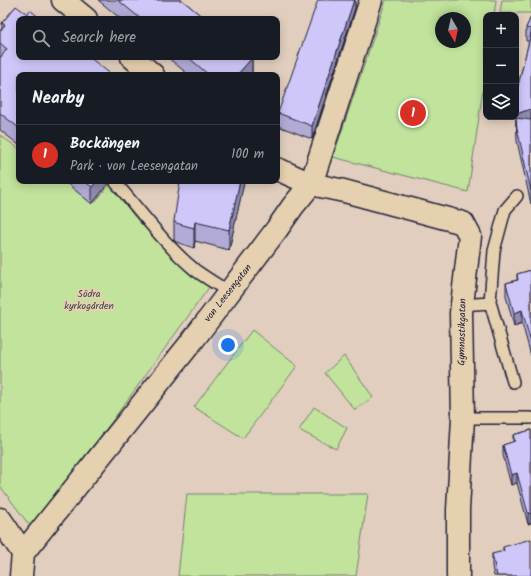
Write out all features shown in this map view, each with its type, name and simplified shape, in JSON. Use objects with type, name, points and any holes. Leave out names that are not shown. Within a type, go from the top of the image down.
[{"type":"street","points":[[64,0],[83,16]]},
{"type":"street","name":"von Leesengatan","points":[[23,553],[229,292],[311,184],[371,0]]},
{"type":"street","points":[[136,60],[150,72]]},
{"type":"street","name":"Gymnastikgatan","points":[[280,170],[311,184],[344,191],[463,223],[470,236],[461,305],[463,418],[458,510],[458,576]]},
{"type":"street","points":[[0,519],[23,553],[21,576]]},
{"type":"lane","points":[[117,184],[153,229],[172,249],[196,271],[229,292]]},
{"type":"lane","points":[[513,382],[490,303],[494,251],[505,210],[516,196]]},
{"type":"lane","points":[[461,305],[490,303]]},
{"type":"lane","points":[[463,418],[531,418]]},
{"type":"green space","points":[[386,0],[496,0],[494,12],[483,12],[483,90],[468,192],[333,157]]},
{"type":"green space","points":[[502,0],[531,0],[531,13],[500,12]]},
{"type":"green space","name":"Södra kyrkogården","points":[[0,135],[16,147],[16,184],[68,184],[94,203],[110,184],[134,216],[172,256],[210,286],[110,424],[30,526],[0,486]]},
{"type":"green space","points":[[252,330],[297,366],[243,438],[194,407]]},
{"type":"green space","points":[[344,356],[373,397],[355,410],[325,373]]},
{"type":"green space","points":[[314,407],[347,428],[336,449],[299,430]]},
{"type":"green space","points":[[187,494],[368,494],[356,576],[178,576]]},
{"type":"building","points":[[118,0],[182,0],[201,16],[137,16]]},
{"type":"building","points":[[318,0],[354,0],[312,126],[280,114],[280,107]]},
{"type":"building","points":[[16,6],[27,14],[30,10],[37,16],[16,16],[16,60],[93,60],[108,72],[16,72],[16,126],[0,113],[0,58],[7,49],[0,43],[0,31],[5,25],[2,23]]},
{"type":"building","points":[[531,17],[531,29],[526,28]]},
{"type":"building","points":[[531,33],[531,109],[519,113],[519,82]]},
{"type":"building","points":[[192,60],[250,60],[240,72],[206,72]]},
{"type":"building","points":[[519,118],[531,120],[531,191],[516,120],[519,120]]},
{"type":"building","points":[[180,184],[239,184],[229,230],[195,222],[194,228],[176,223],[174,221]]},
{"type":"building","points":[[531,270],[531,343],[522,310],[514,313],[506,283],[518,280],[517,274]]},
{"type":"building","points":[[531,430],[531,513],[528,513],[517,473],[511,475],[503,445],[515,441],[513,435]]},
{"type":"building","points":[[531,539],[531,576],[497,576],[492,554],[504,551],[503,547]]},
{"type":"place","name":"Bockängen","points":[[413,113]]}]
